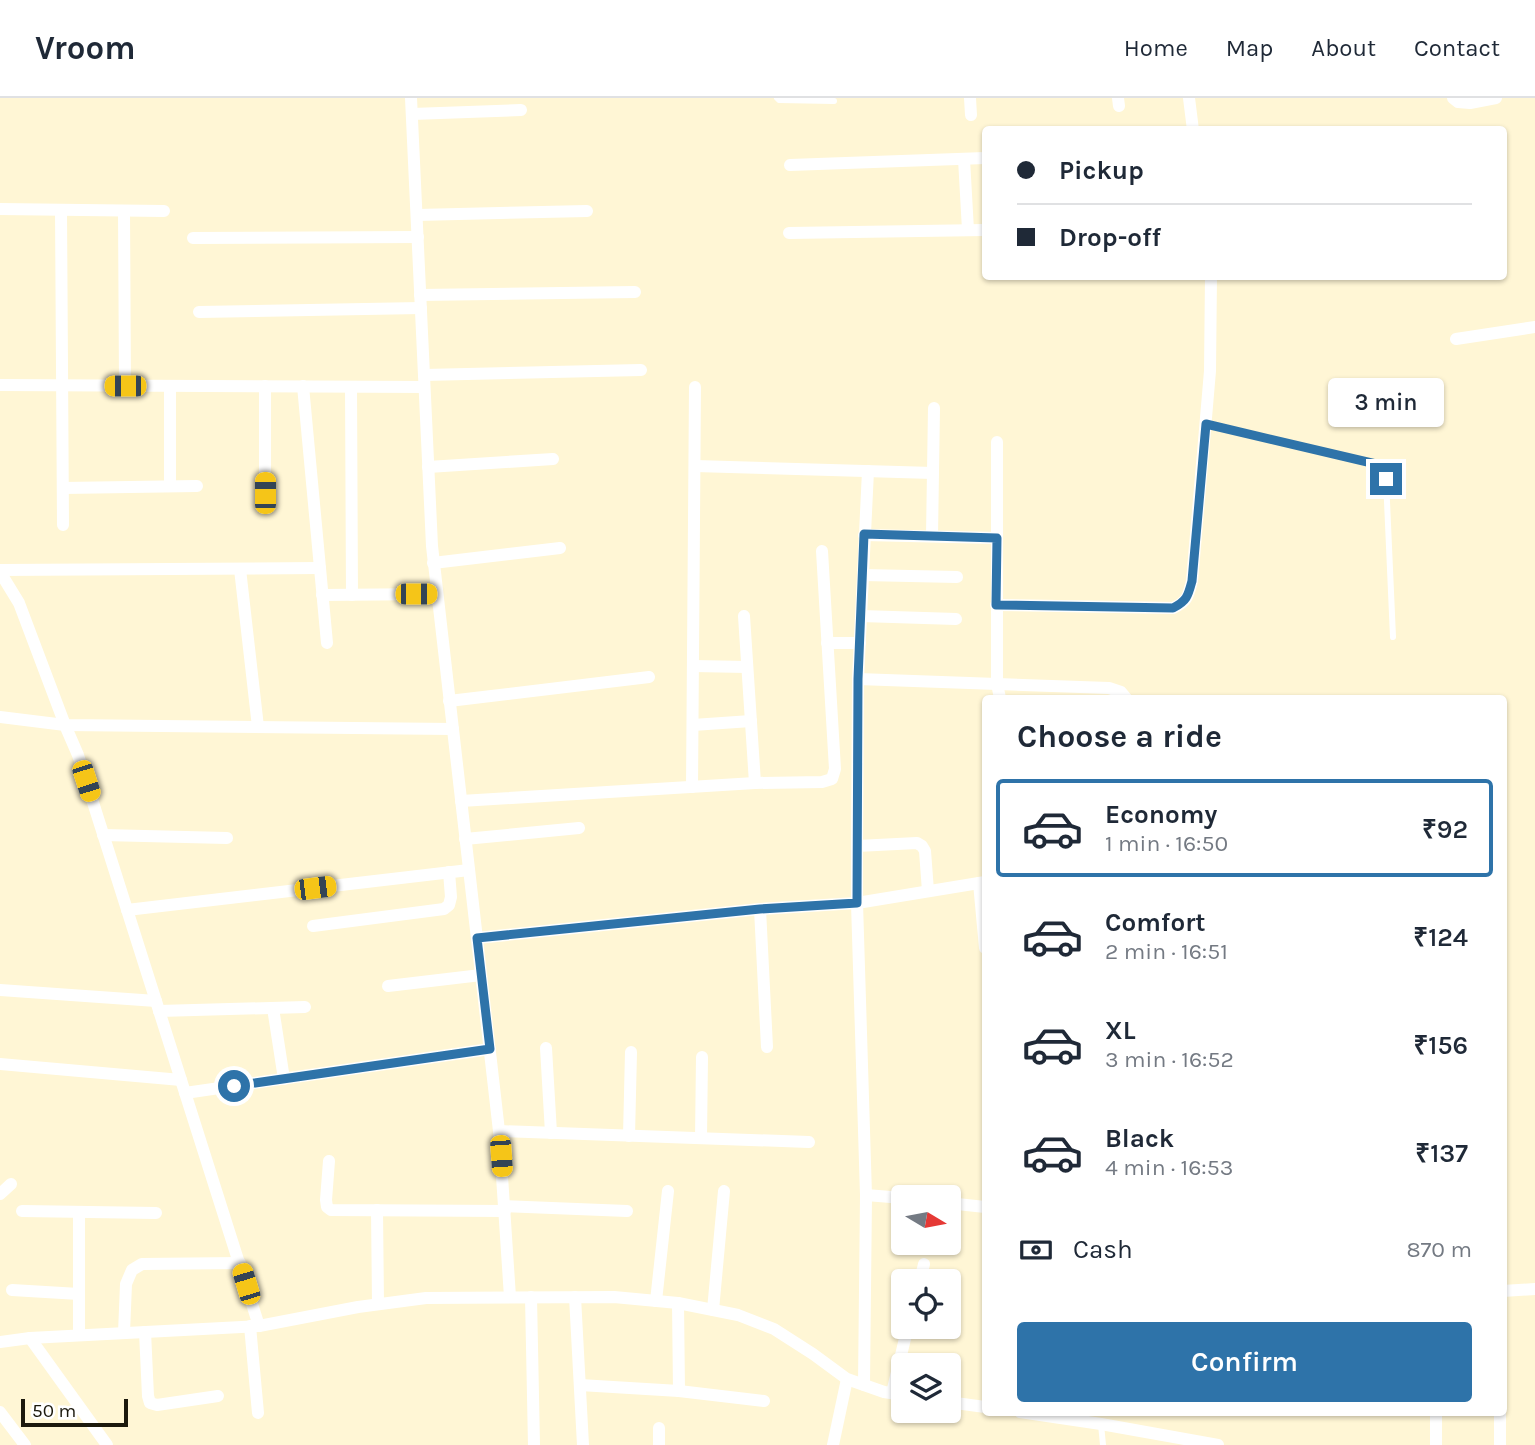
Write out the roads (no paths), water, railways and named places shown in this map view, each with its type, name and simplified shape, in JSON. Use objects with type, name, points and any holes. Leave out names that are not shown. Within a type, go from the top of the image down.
[{"type":"street","points":[[411,98],[433,564],[499,1131],[510,1297]]},
{"type":"street","points":[[970,98],[971,115]]},
{"type":"street","points":[[1189,98],[1192,126]]},
{"type":"street","points":[[1453,98],[1458,102],[1470,103],[1496,98]]},
{"type":"street","points":[[412,114],[521,110]]},
{"type":"street","points":[[790,164],[982,158]]},
{"type":"street","points":[[964,159],[968,230]]},
{"type":"street","points":[[0,209],[164,211]]},
{"type":"street","points":[[61,210],[63,525]]},
{"type":"street","points":[[124,211],[125,386]]},
{"type":"street","points":[[417,215],[587,211]]},
{"type":"street","points":[[789,233],[982,230]]},
{"type":"street","points":[[192,238],[418,237]]},
{"type":"street","points":[[996,605],[1173,608],[1188,597],[1192,581],[1210,371],[1211,280]]},
{"type":"street","points":[[199,312],[635,292]]},
{"type":"street","points":[[1457,339],[1535,327]]},
{"type":"street","points":[[0,385],[351,387],[641,369]]},
{"type":"street","points":[[170,386],[170,486]]},
{"type":"street","points":[[265,386],[265,493]]},
{"type":"street","points":[[303,386],[327,643]]},
{"type":"street","points":[[351,387],[352,595]]},
{"type":"street","points":[[692,787],[695,387]]},
{"type":"street","points":[[932,536],[934,408]]},
{"type":"street","points":[[997,442],[996,605],[999,695]]},
{"type":"street","points":[[428,467],[553,459]]},
{"type":"street","points":[[695,466],[933,473]]},
{"type":"street","points":[[864,1385],[866,1195],[857,845],[858,679],[867,471]]},
{"type":"street","points":[[63,488],[197,486]]},
{"type":"street","points":[[864,534],[997,538]]},
{"type":"street","points":[[433,564],[560,548]]},
{"type":"street","points":[[461,801],[755,783],[822,782],[832,779],[835,769],[822,551]]},
{"type":"street","points":[[0,571],[320,568]]},
{"type":"street","points":[[240,569],[258,727]]},
{"type":"street","points":[[0,571],[19,603],[78,755],[240,1263],[254,1326],[258,1413]]},
{"type":"street","points":[[863,575],[957,578]]},
{"type":"street","points":[[322,595],[437,594]]},
{"type":"street","points":[[861,616],[956,619]]},
{"type":"street","points":[[744,617],[755,783]]},
{"type":"street","points":[[827,643],[860,643]]},
{"type":"street","points":[[693,666],[747,667]]},
{"type":"street","points":[[449,701],[649,677]]},
{"type":"street","points":[[858,679],[1109,688],[1124,695]]},
{"type":"street","points":[[0,717],[65,725],[453,729]]},
{"type":"street","points":[[693,725],[751,721]]},
{"type":"street","points":[[465,839],[579,828]]},
{"type":"street","points":[[103,835],[227,838]]},
{"type":"street","points":[[857,845],[917,843],[922,846],[925,851],[928,891]]},
{"type":"street","points":[[127,910],[469,870]]},
{"type":"street","points":[[313,926],[444,909],[449,905],[451,897],[449,872]]},
{"type":"street","points":[[477,938],[760,909],[857,903],[982,882]]},
{"type":"street","points":[[760,909],[767,1047]]},
{"type":"street","points":[[388,986],[481,975]]},
{"type":"street","points":[[0,990],[158,1006],[305,1007]]},
{"type":"street","points":[[273,1008],[284,1079]]},
{"type":"street","points":[[546,1048],[551,1133]]},
{"type":"street","points":[[0,1064],[183,1086],[284,1079],[490,1049]]},
{"type":"street","points":[[629,1136],[631,1052]]},
{"type":"street","points":[[701,1138],[702,1057]]},
{"type":"street","points":[[499,1131],[809,1142]]},
{"type":"street","points":[[329,1161],[327,1207],[331,1210],[504,1208],[627,1211]]},
{"type":"street","points":[[0,1194],[10,1184]]},
{"type":"street","points":[[656,1301],[668,1191]]},
{"type":"street","points":[[713,1310],[724,1191]]},
{"type":"street","points":[[866,1195],[891,1197]]},
{"type":"street","points":[[961,1204],[982,1207]]},
{"type":"street","points":[[22,1210],[156,1213]]},
{"type":"street","points":[[377,1210],[378,1304]]},
{"type":"street","points":[[79,1212],[79,1335]]},
{"type":"street","points":[[124,1333],[126,1284],[132,1270],[142,1264],[240,1263]]},
{"type":"street","points":[[923,1269],[924,1264]]},
{"type":"street","points":[[1507,1291],[1535,1289]]},
{"type":"street","points":[[12,1290],[79,1294]]},
{"type":"street","points":[[531,1297],[534,1445]]},
{"type":"street","points":[[575,1297],[583,1445]]},
{"type":"street","points":[[0,1342],[30,1338],[254,1326],[426,1298],[614,1297],[678,1303],[738,1315],[774,1329],[847,1380],[891,1392]]},
{"type":"street","points":[[678,1303],[679,1391]]},
{"type":"street","points":[[145,1332],[150,1403],[157,1405],[218,1396]]},
{"type":"street","points":[[30,1338],[107,1445]]},
{"type":"street","points":[[833,1445],[847,1380]]},
{"type":"street","points":[[580,1385],[679,1391],[764,1401]]},
{"type":"street","points":[[961,1403],[982,1405]]},
{"type":"street","points":[[0,1412],[25,1445]]},
{"type":"street","points":[[1064,1416],[1218,1445]]},
{"type":"street","points":[[1436,1416],[1436,1445]]},
{"type":"street","points":[[1500,1416],[1500,1445]]},
{"type":"street","points":[[659,1428],[659,1445]]},
{"type":"lane","points":[[777,98],[834,101]]},
{"type":"lane","points":[[1206,424],[1376,464],[1383,469],[1386,479],[1393,637]]},
{"type":"lane","points":[[1101,1424],[1103,1445]]}]
